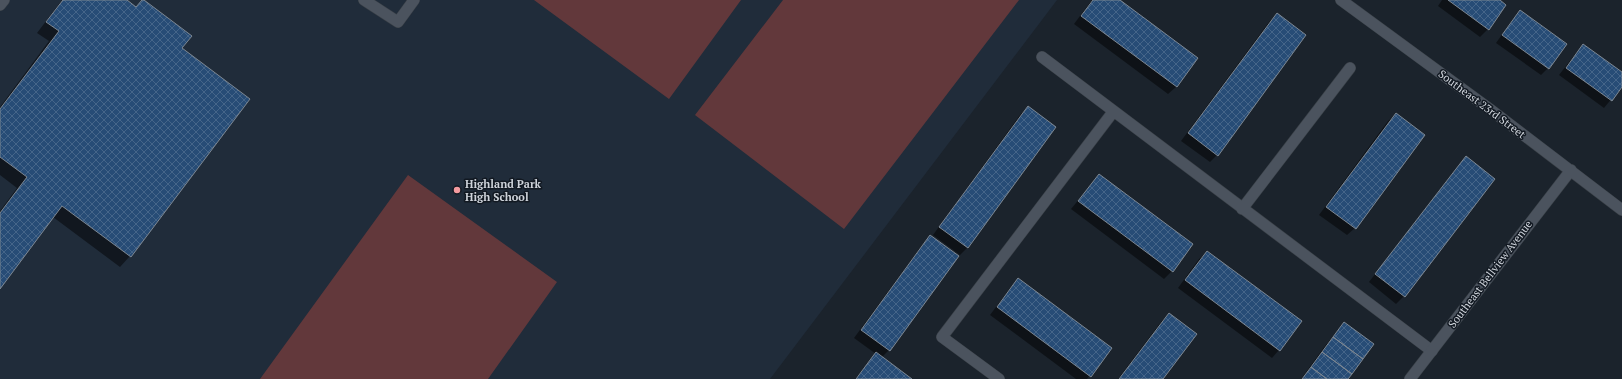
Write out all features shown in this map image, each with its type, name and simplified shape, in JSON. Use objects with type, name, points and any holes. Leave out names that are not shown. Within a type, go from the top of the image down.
[{"type":"street","points":[[0,5],[4,0]]},
{"type":"street","points":[[364,0],[398,22],[414,0]]},
{"type":"street","name":"Southeast 23rd Street","points":[[1341,0],[1571,170],[1622,210]]},
{"type":"street","points":[[1042,57],[1432,351]]},
{"type":"street","points":[[1242,209],[1350,68]]},
{"type":"street","points":[[998,379],[942,337],[1113,112]]},
{"type":"street","name":"Southeast Bellview Avenue","points":[[1410,379],[1571,170]]},
{"type":"shaded area","name":"Highland Park High School","points":[[0,0],[1057,0],[770,379],[0,379]]},
{"type":"shaded area","points":[[534,0],[741,0],[669,99]]},
{"type":"shaded area","points":[[783,0],[1019,0],[844,229],[695,115]]},
{"type":"shaded area","points":[[408,175],[557,282],[488,379],[260,379]]},
{"type":"building","points":[[63,0],[127,0],[136,7],[142,0],[144,0],[192,36],[182,48],[250,99],[131,257],[62,206],[0,289],[0,213],[27,177],[0,157],[0,109],[59,31],[46,22]]},
{"type":"building","points":[[1093,0],[1120,0],[1198,58],[1177,87],[1081,16]]},
{"type":"building","points":[[1448,0],[1500,0],[1506,5],[1489,30]]},
{"type":"building","points":[[1520,10],[1567,44],[1549,69],[1502,35]]},
{"type":"building","points":[[1277,13],[1306,35],[1218,156],[1188,133]]},
{"type":"building","points":[[1583,44],[1622,72],[1622,87],[1612,101],[1566,68]]},
{"type":"building","points":[[1028,106],[1056,127],[968,248],[939,227]]},
{"type":"building","points":[[1396,113],[1425,135],[1356,229],[1326,207]]},
{"type":"building","points":[[1466,156],[1495,179],[1405,297],[1375,274]]},
{"type":"building","points":[[1099,174],[1193,244],[1173,272],[1078,201]]},
{"type":"building","points":[[930,235],[959,256],[890,351],[861,330]]},
{"type":"building","points":[[1207,251],[1302,321],[1280,351],[1185,280]]},
{"type":"building","points":[[1018,278],[1112,348],[1091,377],[997,307]]},
{"type":"building","points":[[1169,313],[1197,334],[1163,379],[1119,379]]},
{"type":"building","points":[[1344,322],[1374,344],[1363,359],[1333,337]]},
{"type":"building","points":[[1333,337],[1363,359],[1352,374],[1322,352]]},
{"type":"building","points":[[876,352],[912,379],[856,379]]},
{"type":"building","points":[[1322,352],[1352,374],[1348,379],[1327,379],[1311,367]]},
{"type":"building","points":[[1311,367],[1327,379],[1302,379]]},
{"type":"place","name":"Highland Park High School","points":[[457,190]]}]
